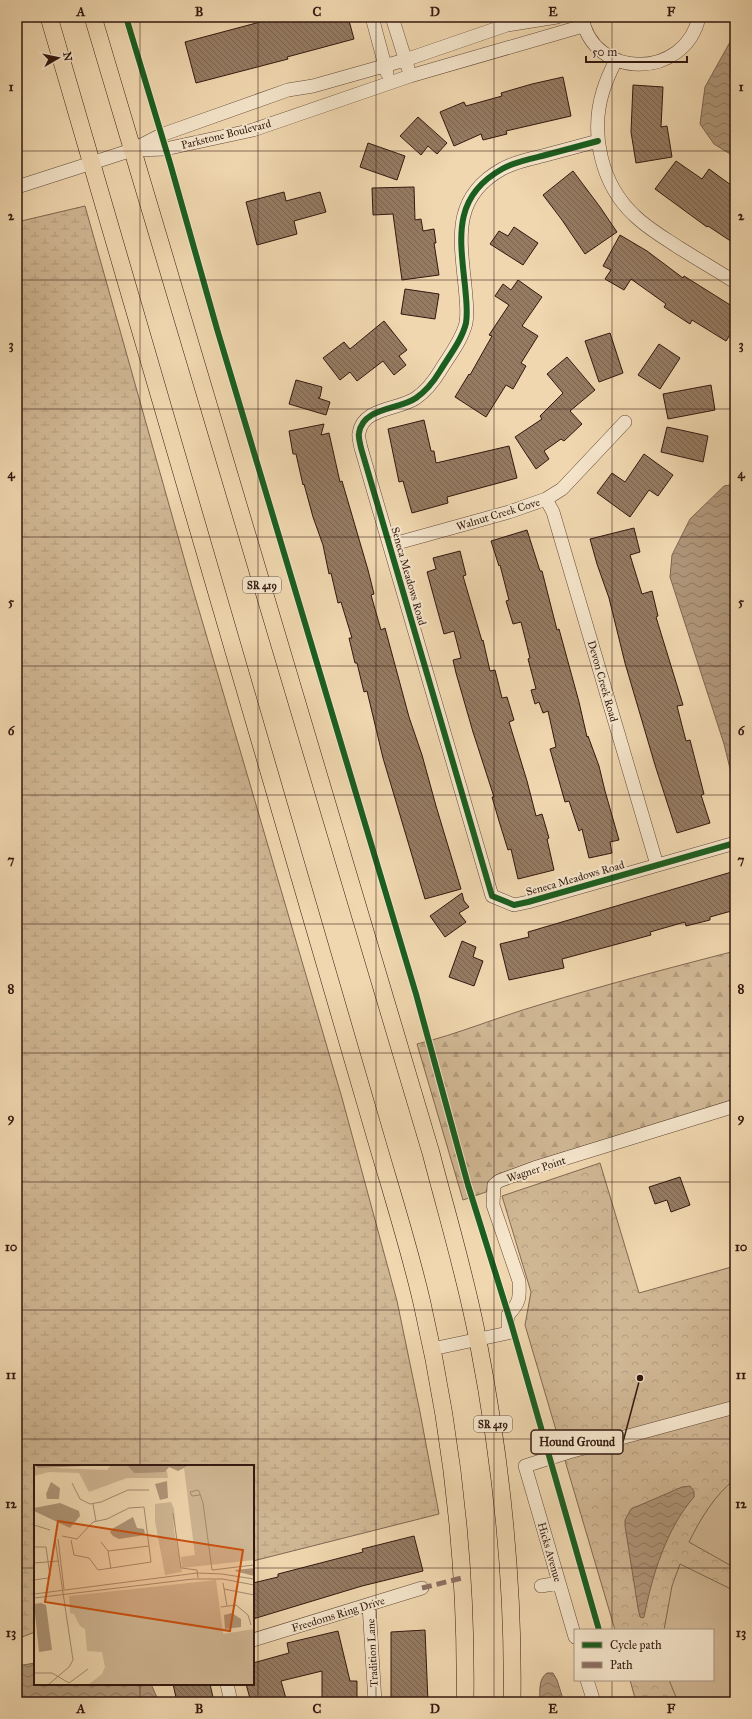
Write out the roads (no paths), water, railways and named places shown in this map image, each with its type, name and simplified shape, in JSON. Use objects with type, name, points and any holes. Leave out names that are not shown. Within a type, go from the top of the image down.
[{"type":"main road","points":[[49,17],[412,1265],[432,1349],[451,1464],[457,1522],[464,1630],[465,1702]]},
{"type":"main road","name":"SR 419","points":[[93,17],[428,1145],[456,1248],[478,1339],[494,1429],[504,1511],[511,1623],[512,1702]]},
{"type":"street","points":[[372,17],[390,82]]},
{"type":"street","points":[[392,17],[410,76]]},
{"type":"street","name":"Parkstone Boulevard","points":[[132,150],[161,135],[288,90],[313,86],[385,66],[506,25],[557,17]]},
{"type":"street","points":[[583,22],[596,46],[616,60],[639,66],[662,61],[682,49],[696,29],[699,17]]},
{"type":"street","name":"Parkstone Boulevard","points":[[132,150],[165,149],[253,130],[390,82],[583,22]]},
{"type":"street","points":[[616,60],[603,91],[598,115],[598,141],[605,170],[617,195],[633,215],[656,232],[735,282]]},
{"type":"street","name":"Seneca Meadows Road","points":[[598,141],[522,161],[502,169],[484,181],[469,198],[462,220],[460,241],[467,306],[466,322],[460,336],[429,386],[416,398],[400,406],[380,411],[369,417],[361,426],[358,434],[360,448],[390,545],[492,896],[514,904],[528,902],[735,843]]},
{"type":"street","points":[[17,187],[132,150]]},
{"type":"street","name":"Walnut Creek Cove","points":[[390,545],[509,512],[546,499],[562,489],[625,422]]},
{"type":"street","name":"Devon Creek Road","points":[[546,499],[553,512],[657,865]]},
{"type":"street","name":"Wagner Point","points":[[478,1339],[508,1333],[508,1315],[517,1306],[520,1294],[516,1268],[497,1220],[494,1206],[494,1185],[499,1181],[534,1168],[735,1106]]},
{"type":"street","points":[[432,1349],[478,1339]]},
{"type":"street","name":"Hicks Avenue","points":[[574,1634],[525,1466],[568,1452],[735,1407]]},
{"type":"street","points":[[541,1586],[559,1583]]},
{"type":"street","name":"Freedoms Ring Drive","points":[[254,1640],[422,1588]]},
{"type":"street","name":"Tradition Lane","points":[[369,1605],[375,1702]]},
{"type":"street","points":[[587,1681],[594,1702]]},
{"type":"street","points":[[227,1685],[231,1702]]},
{"type":"water","points":[[733,17],[735,17],[735,157],[714,144],[700,124],[705,87],[730,42]]},
{"type":"water","points":[[735,484],[735,789],[724,744],[670,577],[672,555],[690,519],[724,486]]},
{"type":"water","points":[[690,1486],[694,1491],[694,1497],[684,1510],[668,1538],[651,1585],[644,1617],[640,1617],[625,1520],[631,1509],[682,1487]]},
{"type":"water","points":[[34,1663],[34,1685],[151,1685],[159,1702],[23,1702],[17,1677],[17,1666]]},
{"type":"water","points":[[547,1673],[553,1673],[557,1680],[564,1702],[540,1702],[541,1682]]},
{"type":"place","name":"Hound Ground","points":[[640,1378]]}]
